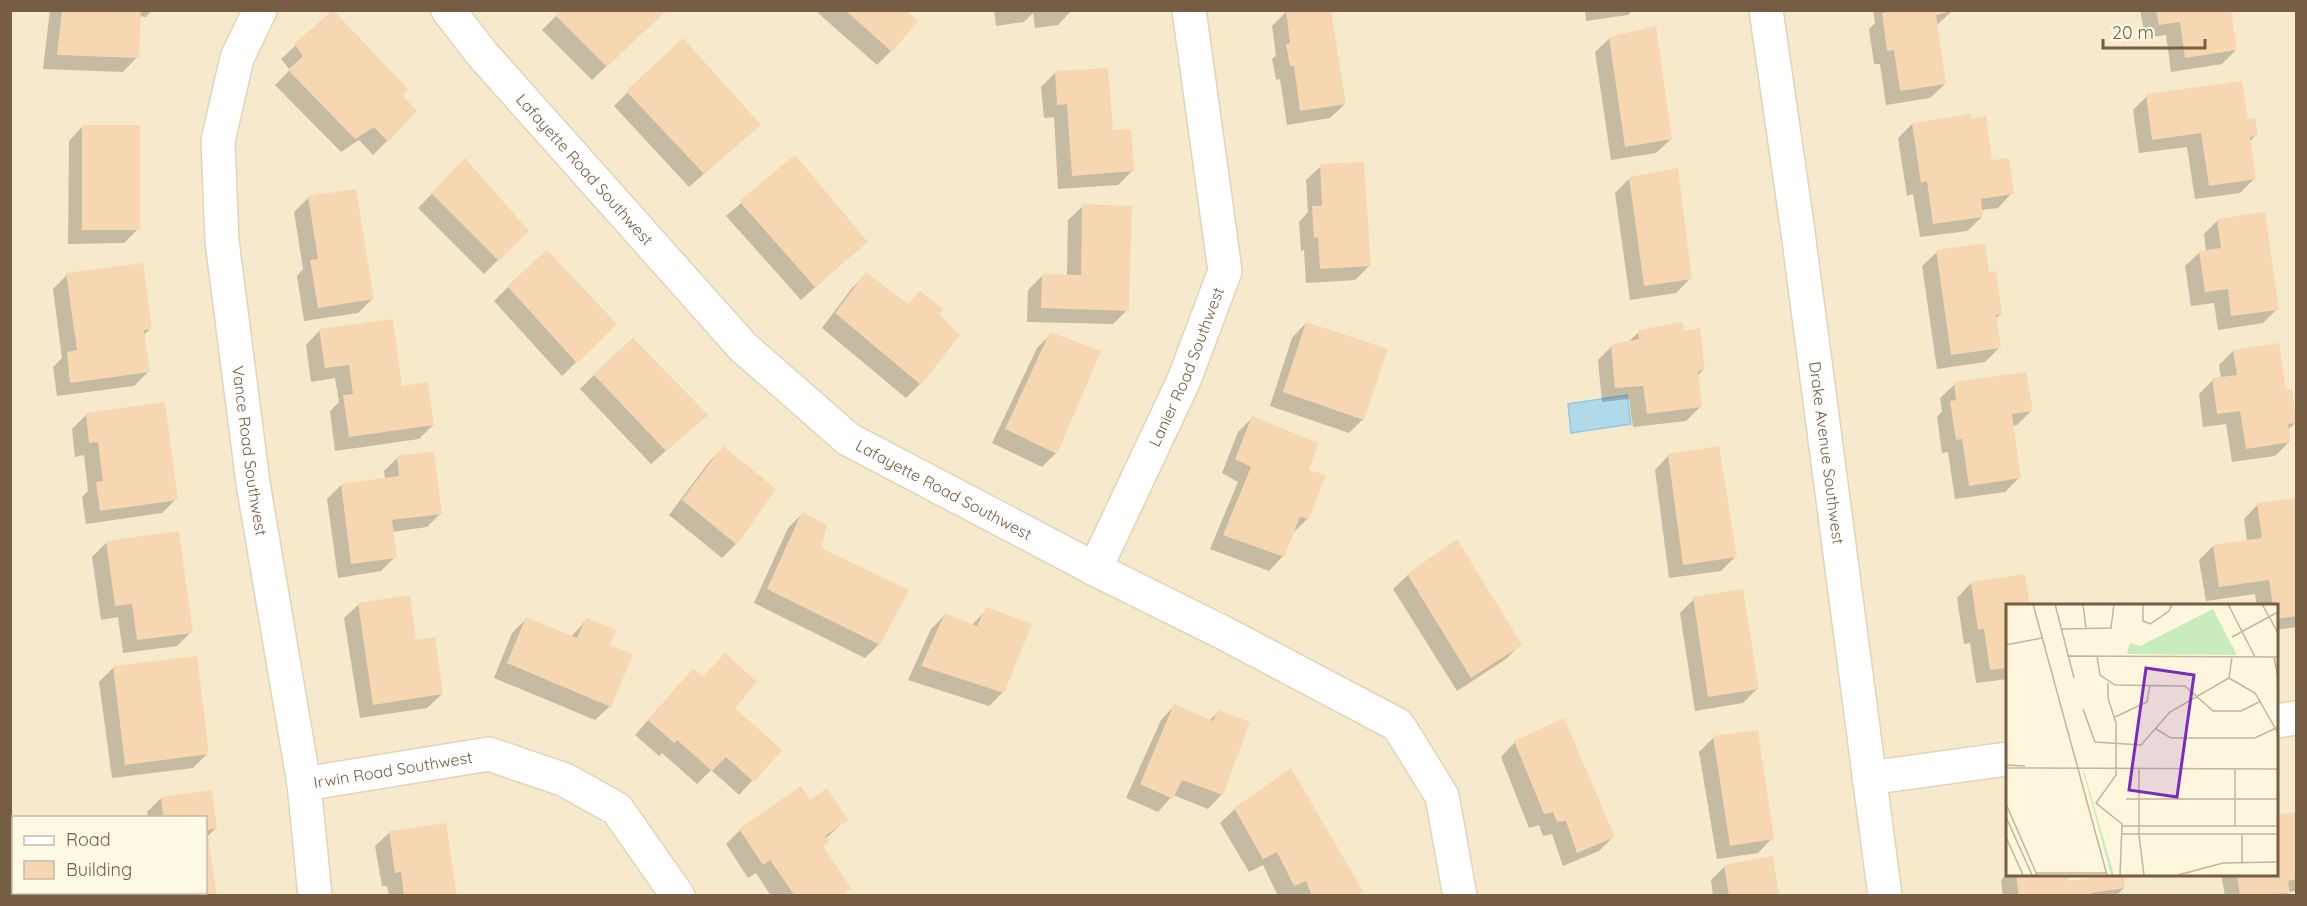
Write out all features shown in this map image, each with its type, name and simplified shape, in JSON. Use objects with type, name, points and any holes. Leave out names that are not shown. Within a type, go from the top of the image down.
[{"type":"street","name":"Vance Road Southwest","points":[[260,10],[237,58],[218,141],[222,241],[253,483],[304,784],[315,896]]},
{"type":"street","name":"Lafayette Road Southwest","points":[[448,10],[483,54],[743,347],[848,439],[1398,724],[1442,796],[1460,896]]},
{"type":"street","name":"Lanier Road Southwest","points":[[1095,569],[1184,380],[1225,271],[1189,10]]},
{"type":"street","name":"Drake Avenue Southwest","points":[[1766,10],[1797,225],[1885,896]]},
{"type":"street","points":[[2277,721],[2296,718]]},
{"type":"street","name":"Irwin Road Southwest","points":[[304,784],[489,754],[565,780],[617,809],[678,896]]},
{"type":"street","points":[[1869,778],[2006,759]]},
{"type":"shaded area","points":[[10,11],[2296,11],[2296,895],[11,895]]},
{"type":"water","points":[[1627,395],[1631,424],[1571,433],[1568,404]]},
{"type":"building","points":[[62,10],[141,10],[139,58],[57,55]]},
{"type":"building","points":[[333,10],[408,89],[403,96],[417,111],[388,142],[374,127],[355,139],[288,70],[303,56],[294,44]]},
{"type":"building","points":[[560,10],[667,10],[607,67],[555,15]]},
{"type":"building","points":[[845,10],[906,10],[918,21],[892,52]]},
{"type":"building","points":[[1286,10],[1331,10],[1346,104],[1300,111],[1294,66],[1290,66],[1286,44],[1290,43]]},
{"type":"building","points":[[1888,10],[1956,10],[1936,15],[1946,84],[1900,91],[1894,50],[1887,51],[1882,13],[1889,12]]},
{"type":"building","points":[[2156,10],[2231,10],[2237,50],[2185,58],[2180,22],[2159,25]]},
{"type":"building","points":[[1656,26],[1672,139],[1625,147],[1609,37]]},
{"type":"building","points":[[683,38],[761,125],[704,174],[626,91]]},
{"type":"building","points":[[1108,68],[1113,130],[1131,129],[1134,171],[1072,176],[1067,104],[1057,105],[1055,71]]},
{"type":"building","points":[[2242,81],[2248,119],[2255,118],[2258,136],[2250,137],[2256,179],[2209,186],[2201,133],[2152,140],[2146,94]]},
{"type":"building","points":[[1970,114],[1971,119],[1986,116],[1992,160],[2009,158],[2014,194],[1981,199],[1983,217],[1933,224],[1927,181],[1921,183],[1912,123]]},
{"type":"building","points":[[82,125],[140,125],[140,230],[82,230]]},
{"type":"building","points":[[795,155],[868,242],[815,287],[739,201]]},
{"type":"building","points":[[465,158],[529,231],[499,261],[431,193]]},
{"type":"building","points":[[1364,162],[1371,266],[1320,269],[1318,237],[1314,238],[1312,206],[1322,206],[1320,164]]},
{"type":"building","points":[[1678,168],[1692,279],[1644,286],[1629,177]]},
{"type":"building","points":[[356,189],[374,299],[318,308],[310,260],[318,259],[308,196]]},
{"type":"building","points":[[1082,204],[1132,206],[1129,311],[1041,308],[1042,274],[1081,275]]},
{"type":"building","points":[[2265,212],[2279,310],[2231,316],[2228,289],[2205,292],[2199,251],[2221,248],[2217,219]]},
{"type":"building","points":[[1985,243],[1989,272],[1996,271],[2002,314],[1996,315],[2001,348],[1951,355],[1936,250]]},
{"type":"building","points":[[547,250],[617,324],[577,363],[507,286]]},
{"type":"building","points":[[143,263],[152,329],[144,330],[150,372],[70,383],[67,352],[77,350],[66,273]]},
{"type":"building","points":[[866,272],[908,304],[920,291],[943,309],[939,314],[960,335],[921,385],[835,313]]},
{"type":"building","points":[[393,319],[402,386],[428,382],[434,425],[349,437],[343,395],[353,394],[349,365],[325,368],[319,329]]},
{"type":"building","points":[[1306,322],[1388,349],[1364,420],[1283,392]]},
{"type":"building","points":[[1683,322],[1684,331],[1700,328],[1705,370],[1698,371],[1702,407],[1647,414],[1643,386],[1615,388],[1611,345],[1639,339],[1638,330]]},
{"type":"building","points":[[1050,332],[1101,351],[1057,454],[1005,429]]},
{"type":"building","points":[[633,338],[708,415],[666,451],[593,374]]},
{"type":"building","points":[[2279,343],[2286,390],[2292,389],[2296,418],[2296,423],[2288,424],[2291,442],[2246,449],[2240,411],[2217,414],[2212,378],[2237,375],[2233,350]]},
{"type":"building","points":[[2026,372],[2033,411],[2012,414],[2021,478],[1969,486],[1962,439],[1956,440],[1950,401],[1956,400],[1954,382]]},
{"type":"building","points":[[165,402],[178,500],[100,511],[96,482],[103,481],[98,442],[89,443],[86,413]]},
{"type":"building","points":[[1252,416],[1318,443],[1309,470],[1326,475],[1309,519],[1300,517],[1284,557],[1223,535],[1251,467],[1235,459]]},
{"type":"building","points":[[723,446],[776,489],[737,545],[682,500]]},
{"type":"building","points":[[1719,446],[1737,557],[1683,565],[1668,454]]},
{"type":"building","points":[[434,451],[442,514],[392,520],[397,558],[351,564],[341,484],[399,476],[397,456]]},
{"type":"building","points":[[2296,498],[2296,616],[2277,619],[2277,604],[2273,604],[2269,580],[2219,587],[2213,545],[2262,538],[2257,503]]},
{"type":"building","points":[[802,512],[827,525],[821,548],[909,590],[880,645],[767,589]]},
{"type":"building","points":[[179,531],[193,633],[137,640],[132,604],[115,606],[106,541]]},
{"type":"building","points":[[1457,539],[1522,645],[1471,678],[1407,574]]},
{"type":"building","points":[[2025,574],[2030,604],[2006,604],[2006,668],[1990,670],[1984,629],[1978,630],[1971,582]]},
{"type":"building","points":[[1743,589],[1759,689],[1708,697],[1693,597]]},
{"type":"building","points":[[410,595],[416,640],[435,637],[443,694],[373,705],[358,603]]},
{"type":"building","points":[[986,607],[1032,624],[1004,693],[921,666],[945,613],[977,626]]},
{"type":"building","points":[[526,617],[577,638],[586,618],[616,630],[610,645],[633,654],[611,707],[507,663]]},
{"type":"building","points":[[725,653],[757,682],[735,708],[782,750],[754,782],[726,757],[712,771],[677,740],[674,743],[648,720],[693,669],[703,677]]},
{"type":"building","points":[[197,656],[209,754],[125,765],[113,666]]},
{"type":"building","points":[[1174,704],[1213,721],[1218,710],[1250,722],[1223,795],[1182,780],[1173,799],[1140,784]]},
{"type":"building","points":[[1564,718],[1615,837],[1577,853],[1566,821],[1557,822],[1553,812],[1544,814],[1514,741]]},
{"type":"building","points":[[1758,730],[1774,839],[1730,846],[1713,736]]},
{"type":"building","points":[[1291,768],[1363,891],[1354,896],[1312,896],[1306,881],[1294,886],[1277,852],[1263,859],[1234,808]]},
{"type":"building","points":[[801,786],[810,800],[827,788],[848,820],[825,836],[829,842],[823,846],[851,888],[841,896],[795,896],[770,860],[763,865],[739,829]]},
{"type":"building","points":[[212,790],[217,828],[207,830],[207,816],[163,816],[161,797]]},
{"type":"building","points":[[2296,812],[2296,879],[2288,881],[2290,893],[2240,896],[2237,876],[2277,876],[2277,815]]},
{"type":"building","points":[[446,823],[457,896],[404,896],[401,872],[395,873],[389,831]]},
{"type":"building","points":[[207,830],[217,896],[141,896],[140,894],[207,894]]},
{"type":"building","points":[[1773,856],[1779,896],[1729,896],[1724,865]]},
{"type":"building","points":[[2016,876],[2068,876],[2068,881],[2123,876],[2125,888],[2091,893],[2092,896],[2019,896]]}]
